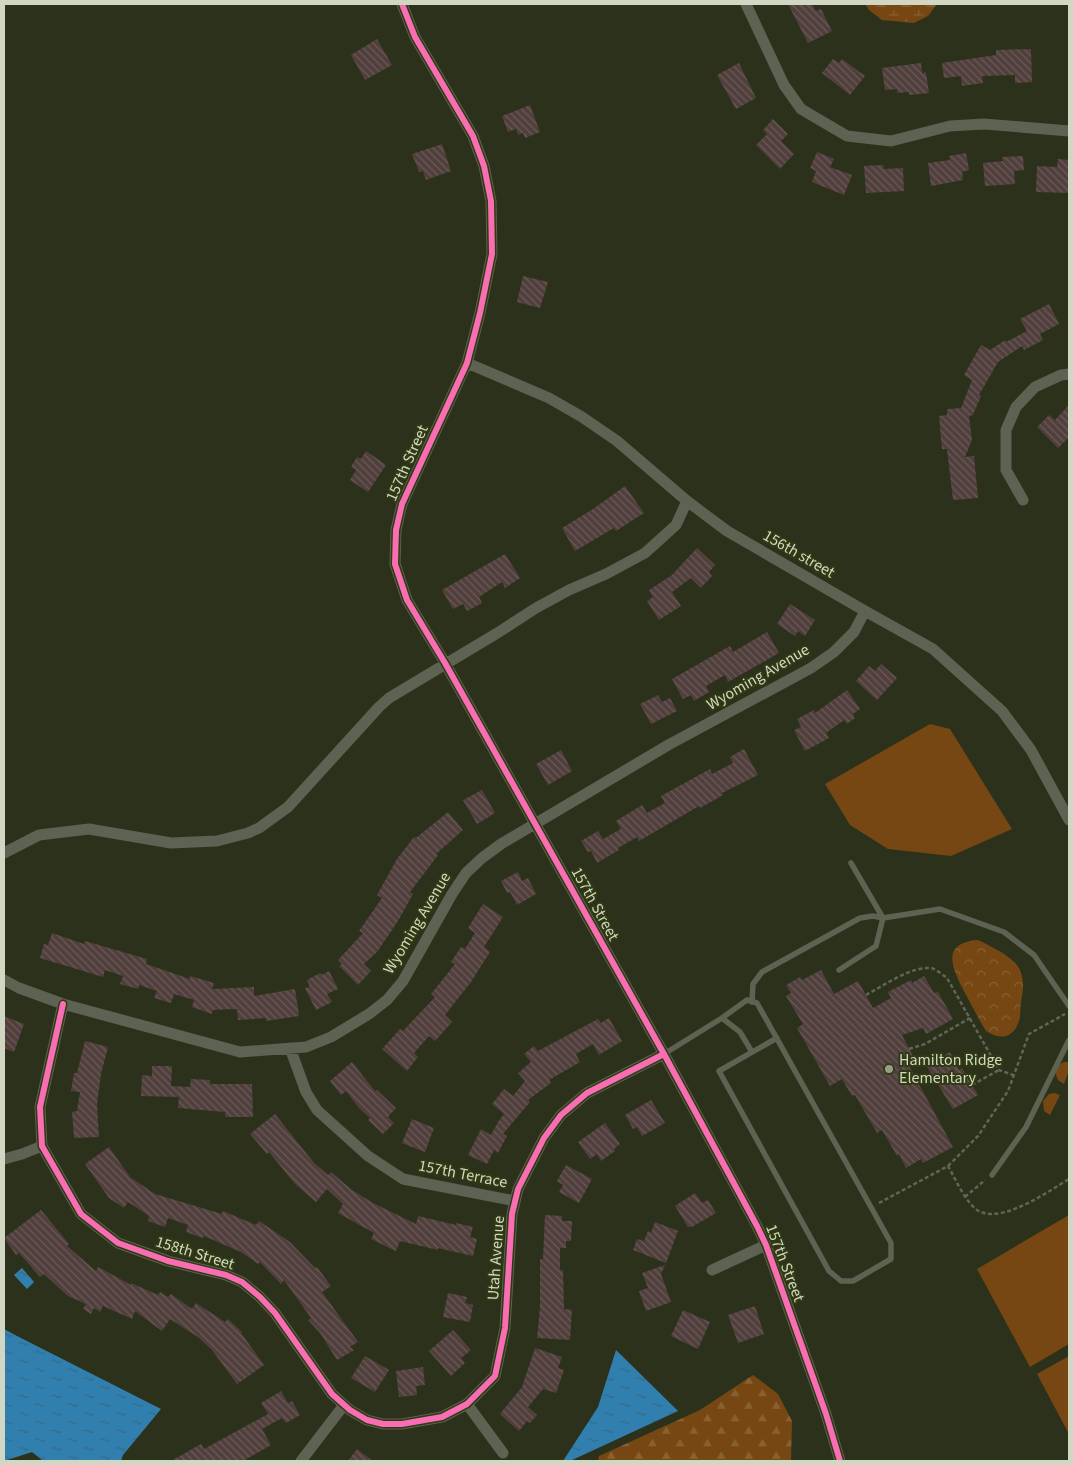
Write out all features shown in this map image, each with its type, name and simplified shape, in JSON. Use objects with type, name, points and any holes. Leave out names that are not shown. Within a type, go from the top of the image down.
[{"type":"street","name":"157th Street","points":[[402,4],[415,36],[473,136],[484,166],[491,201],[492,254],[467,363],[402,504],[396,530],[395,564],[407,600],[445,663],[534,825],[664,1054],[766,1245],[826,1414],[840,1461]]},
{"type":"street","points":[[746,4],[784,85],[800,109],[847,136],[891,141],[950,126],[984,124],[1069,131]]},
{"type":"street","name":"156th street","points":[[467,363],[549,398],[582,417],[617,441],[687,501],[727,531],[933,649],[1002,711],[1031,750],[1069,820]]},
{"type":"street","points":[[1023,500],[1006,470],[1006,430],[1016,407],[1035,387],[1061,375],[1069,374]]},
{"type":"street","points":[[4,853],[40,835],[89,829],[171,843],[217,841],[248,833],[259,828],[288,807],[389,698],[536,608],[645,553],[676,525],[687,501]]},
{"type":"street","name":"Wyoming Avenue","points":[[4,980],[19,988],[63,1004],[240,1052],[306,1047],[331,1037],[369,1014],[387,1000],[403,981],[452,894],[466,873],[482,858],[501,844],[670,744],[811,668],[834,652],[854,632],[865,611]]},
{"type":"street","name":"158th Street","points":[[63,1004],[40,1107],[42,1146],[81,1214],[118,1243],[168,1261],[226,1275],[242,1282],[260,1296],[275,1313],[332,1394],[367,1420],[383,1424],[402,1424],[442,1416],[468,1404]]},
{"type":"street","name":"157th Terrace","points":[[290,1048],[306,1092],[317,1110],[368,1156],[404,1179],[515,1201]]},
{"type":"street","name":"Utah Avenue","points":[[468,1404],[495,1376],[505,1328],[512,1214],[518,1189],[544,1138],[561,1114],[587,1093],[664,1054]]},
{"type":"street","points":[[4,1159],[42,1146]]},
{"type":"street","points":[[712,1270],[766,1245]]},
{"type":"street","points":[[301,1461],[344,1404]]},
{"type":"street","points":[[468,1404],[502,1453]]},
{"type":"lane","points":[[840,970],[876,946],[882,918],[851,863]]},
{"type":"lane","points":[[752,1002],[753,984],[762,972],[860,918],[873,916],[882,918],[940,909],[1004,932],[1034,955],[1069,1006]]},
{"type":"lane","points":[[664,1054],[747,1000],[757,1003],[777,1038],[891,1243],[891,1259],[853,1281],[841,1281],[829,1271],[719,1071],[777,1038]]},
{"type":"lane","points":[[722,1018],[740,1032],[752,1052]]},
{"type":"lane","points":[[992,1175],[1026,1127],[1069,1040]]},
{"type":"path","points":[[866,995],[921,968],[934,969],[947,978],[999,1070],[1014,1075]]},
{"type":"path","points":[[871,1207],[948,1166],[978,1136],[1008,1092],[1029,1034],[1069,1011]]},
{"type":"path","points":[[910,1049],[924,1044],[970,1018]]},
{"type":"path","points":[[972,1085],[999,1070]]},
{"type":"path","points":[[948,1166],[965,1197],[980,1212],[996,1214],[1023,1205],[1069,1179]]},
{"type":"path","points":[[965,1197],[992,1175]]},
{"type":"green space","points":[[865,4],[937,4],[928,16],[914,23],[882,20],[869,10]]},
{"type":"green space","points":[[930,724],[950,729],[1012,829],[951,856],[888,849],[850,825],[825,784]]},
{"type":"green space","points":[[978,940],[1011,959],[1019,968],[1022,977],[1023,989],[1019,1021],[1013,1031],[1005,1036],[996,1036],[986,1031],[956,975],[952,959],[954,952],[958,946],[966,942]]},
{"type":"green space","points":[[1064,1062],[1069,1062],[1069,1070],[1064,1084],[1058,1080],[1056,1070]]},
{"type":"green space","points":[[1055,1093],[1060,1095],[1050,1115],[1044,1111],[1043,1101],[1049,1094]]},
{"type":"green space","points":[[1069,1215],[1069,1344],[1030,1367],[977,1269]]},
{"type":"green space","points":[[1069,1356],[1069,1434],[1037,1374]]},
{"type":"green space","points":[[753,1375],[778,1394],[792,1421],[791,1461],[598,1461],[599,1456],[700,1410]]},
{"type":"water","points":[[22,1268],[34,1282],[27,1289],[14,1275]]},
{"type":"water","points":[[4,1329],[161,1409],[123,1455],[121,1461],[43,1461],[32,1452],[4,1461]]},
{"type":"water","points":[[616,1350],[678,1411],[570,1461],[563,1461],[598,1407]]},
{"type":"building","points":[[788,4],[812,4],[816,11],[821,9],[832,31],[808,43]]},
{"type":"building","points":[[377,39],[392,65],[365,80],[351,55]]},
{"type":"building","points":[[1031,49],[1032,82],[1015,83],[1015,75],[982,76],[983,83],[962,86],[961,76],[944,78],[942,63],[996,55],[996,50]]},
{"type":"building","points":[[833,59],[839,63],[842,59],[865,76],[850,95],[822,73]]},
{"type":"building","points":[[739,63],[756,98],[736,109],[717,75]]},
{"type":"building","points":[[921,63],[922,73],[926,72],[929,93],[909,95],[909,92],[897,93],[897,89],[885,90],[882,68]]},
{"type":"building","points":[[530,105],[540,132],[525,138],[523,133],[518,135],[516,129],[508,132],[502,116]]},
{"type":"building","points":[[773,119],[788,134],[781,141],[794,154],[780,169],[756,145],[767,134],[763,130]]},
{"type":"building","points":[[442,144],[451,171],[426,180],[423,171],[419,172],[412,154]]},
{"type":"building","points":[[817,152],[834,159],[830,167],[852,175],[844,195],[812,182],[816,171],[810,168]]},
{"type":"building","points":[[966,153],[969,170],[962,172],[963,180],[931,186],[928,163],[950,160],[949,156]]},
{"type":"building","points":[[1023,156],[1024,170],[1014,171],[1015,184],[985,186],[983,163],[1003,161],[1002,157]]},
{"type":"building","points":[[1058,159],[1069,160],[1069,193],[1036,192],[1037,166],[1057,167]]},
{"type":"building","points":[[883,165],[884,169],[903,168],[904,191],[866,193],[864,166]]},
{"type":"building","points":[[523,276],[548,282],[540,308],[517,302]]},
{"type":"building","points":[[1049,304],[1059,324],[1040,334],[1043,340],[1024,350],[1022,346],[998,362],[979,395],[981,396],[973,415],[969,416],[972,440],[965,457],[974,456],[978,498],[953,500],[947,449],[942,449],[939,416],[947,415],[947,409],[961,408],[972,380],[964,375],[981,345],[990,350],[1005,340],[1006,342],[1027,331],[1020,319]]},
{"type":"building","points":[[1069,405],[1069,437],[1058,448],[1037,427],[1049,415],[1055,420]]},
{"type":"building","points":[[366,451],[386,465],[368,492],[350,480],[356,470],[351,467],[357,457],[361,459]]},
{"type":"building","points":[[625,486],[644,513],[616,531],[614,528],[575,551],[562,528]]},
{"type":"building","points":[[697,548],[715,565],[709,572],[712,576],[701,588],[691,578],[672,592],[681,606],[659,620],[647,601],[653,597],[649,590],[672,575]]},
{"type":"building","points":[[505,554],[520,578],[505,588],[502,582],[479,597],[482,603],[467,611],[463,604],[453,609],[442,590]]},
{"type":"building","points":[[790,604],[815,620],[805,636],[798,631],[795,636],[777,624]]},
{"type":"building","points":[[767,632],[779,653],[728,682],[725,675],[706,686],[709,692],[694,701],[691,695],[683,699],[672,679],[730,646],[733,652]]},
{"type":"building","points":[[881,664],[897,678],[877,700],[856,681],[869,666],[875,671]]},
{"type":"building","points":[[847,690],[860,709],[853,714],[855,718],[847,724],[844,720],[826,733],[829,738],[805,751],[794,730],[801,727],[797,719],[814,710],[815,713]]},
{"type":"building","points":[[658,695],[662,702],[670,698],[677,711],[651,724],[640,704]]},
{"type":"building","points":[[744,749],[758,775],[722,793],[723,795],[700,808],[699,806],[639,841],[637,837],[597,863],[591,851],[588,852],[581,841],[598,831],[603,839],[621,829],[616,821],[642,805],[647,813],[665,803],[661,796],[710,769],[712,774],[733,763],[730,757]]},
{"type":"building","points":[[561,750],[572,771],[548,785],[536,764]]},
{"type":"building","points":[[482,790],[495,813],[477,824],[463,800]]},
{"type":"building","points":[[448,812],[463,830],[436,854],[438,855],[410,892],[413,894],[398,921],[377,952],[364,964],[371,971],[358,985],[339,966],[342,964],[338,960],[363,933],[359,931],[382,898],[377,895],[397,859],[414,837],[416,838]]},
{"type":"building","points":[[518,872],[522,881],[528,878],[536,894],[517,905],[510,892],[507,893],[501,881]]},
{"type":"building","points":[[483,904],[503,917],[484,947],[490,952],[471,982],[445,1015],[452,1022],[435,1041],[429,1036],[414,1053],[418,1057],[407,1071],[382,1049],[400,1029],[403,1031],[435,997],[431,994],[455,964],[451,962],[461,947],[465,949],[475,933],[468,928]]},
{"type":"building","points":[[52,933],[84,944],[85,941],[147,959],[146,964],[190,979],[190,976],[214,983],[212,989],[254,987],[254,996],[295,989],[299,1016],[266,1021],[266,1018],[238,1020],[237,1009],[213,1010],[212,1014],[192,1007],[194,1000],[174,994],[171,1003],[154,998],[157,991],[139,985],[138,989],[120,984],[123,976],[105,970],[103,977],[40,958],[44,944],[48,945]]},
{"type":"building","name":"Hamilton Ridge Elementary","points":[[821,970],[834,994],[858,981],[873,1008],[891,998],[888,992],[911,980],[912,983],[924,976],[934,993],[938,992],[953,1019],[926,1034],[923,1028],[902,1035],[914,1058],[907,1062],[953,1147],[923,1163],[921,1159],[906,1168],[899,1154],[897,1156],[882,1130],[877,1133],[855,1095],[852,1096],[842,1079],[830,1086],[797,1028],[803,1024],[786,996],[791,993],[786,985],[800,977],[802,980]]},
{"type":"building","points":[[329,971],[338,989],[327,994],[332,1002],[316,1010],[305,988],[310,987],[307,980],[320,973],[322,975]]},
{"type":"building","points":[[4,1016],[24,1024],[14,1052],[4,1048]]},
{"type":"building","points":[[609,1018],[622,1041],[599,1055],[593,1044],[576,1054],[580,1062],[549,1080],[551,1083],[528,1100],[530,1102],[503,1134],[507,1136],[498,1153],[494,1150],[487,1164],[468,1155],[481,1129],[491,1135],[504,1114],[492,1104],[504,1089],[513,1096],[525,1081],[518,1073],[531,1062],[524,1054],[534,1046],[538,1051],[598,1019],[601,1023]]},
{"type":"building","points":[[85,1041],[108,1047],[101,1074],[97,1104],[99,1137],[74,1138],[72,1112],[77,1111],[80,1092],[71,1091],[74,1073],[77,1073]]},
{"type":"building","points":[[950,1052],[959,1070],[962,1068],[978,1095],[953,1109],[924,1062],[936,1056],[938,1059]]},
{"type":"building","points":[[352,1062],[375,1091],[377,1090],[396,1108],[388,1117],[394,1123],[383,1134],[368,1120],[370,1118],[359,1108],[346,1091],[341,1095],[330,1081]]},
{"type":"building","points":[[152,1066],[172,1066],[171,1086],[190,1087],[191,1079],[210,1080],[210,1084],[252,1084],[253,1117],[225,1117],[225,1112],[178,1108],[179,1097],[141,1096],[142,1075],[152,1076]]},
{"type":"building","points":[[651,1100],[665,1123],[642,1136],[637,1127],[633,1129],[625,1115]]},
{"type":"building","points":[[275,1114],[314,1163],[328,1175],[331,1172],[352,1190],[373,1203],[416,1224],[418,1216],[473,1227],[470,1237],[477,1239],[473,1256],[400,1241],[396,1251],[371,1239],[374,1233],[338,1213],[343,1204],[327,1189],[316,1202],[295,1184],[269,1152],[267,1154],[250,1134]]},
{"type":"building","points":[[412,1119],[434,1128],[425,1152],[402,1143]]},
{"type":"building","points":[[605,1123],[620,1144],[614,1149],[615,1151],[601,1161],[597,1154],[590,1159],[578,1142]]},
{"type":"building","points":[[109,1147],[130,1177],[155,1194],[222,1214],[223,1211],[256,1225],[259,1221],[290,1242],[315,1268],[317,1267],[331,1286],[322,1292],[358,1342],[350,1347],[354,1350],[337,1360],[320,1333],[308,1320],[311,1318],[284,1280],[281,1284],[260,1262],[258,1264],[241,1252],[204,1236],[203,1238],[186,1232],[188,1225],[168,1218],[165,1227],[148,1221],[149,1216],[128,1202],[124,1208],[109,1198],[85,1164]]},
{"type":"building","points":[[566,1165],[592,1179],[579,1203],[559,1192],[563,1185],[557,1181]]},
{"type":"building","points":[[695,1193],[702,1203],[708,1200],[716,1213],[692,1227],[688,1227],[675,1206]]},
{"type":"building","points":[[41,1210],[69,1244],[67,1246],[96,1271],[98,1267],[131,1285],[131,1283],[158,1295],[160,1292],[168,1297],[171,1294],[192,1309],[196,1303],[225,1322],[228,1319],[242,1332],[264,1365],[237,1384],[212,1350],[198,1337],[170,1319],[162,1331],[135,1311],[132,1319],[103,1306],[100,1312],[94,1308],[91,1314],[83,1309],[86,1304],[68,1296],[44,1274],[40,1277],[19,1253],[16,1255],[4,1238]]},
{"type":"building","points":[[545,1215],[562,1216],[562,1221],[572,1221],[571,1241],[566,1241],[566,1248],[560,1248],[560,1270],[563,1270],[564,1309],[572,1310],[570,1340],[537,1338],[540,1307],[540,1259],[543,1259]]},
{"type":"building","points":[[655,1222],[678,1231],[666,1263],[633,1250],[637,1239],[644,1241],[648,1231],[651,1233]]},
{"type":"building","points":[[665,1265],[661,1274],[671,1302],[646,1311],[639,1291],[648,1288],[642,1273]]},
{"type":"building","points":[[448,1293],[467,1297],[465,1303],[473,1305],[470,1322],[443,1317]]},
{"type":"building","points":[[755,1306],[764,1334],[738,1343],[728,1315]]},
{"type":"building","points":[[683,1310],[710,1322],[698,1349],[671,1336]]},
{"type":"building","points":[[453,1330],[471,1350],[461,1358],[465,1363],[451,1376],[429,1351]]},
{"type":"building","points":[[535,1348],[562,1357],[558,1368],[564,1370],[556,1393],[543,1389],[528,1407],[537,1415],[530,1423],[527,1421],[519,1431],[500,1414],[522,1387]]},
{"type":"building","points":[[365,1356],[389,1370],[375,1392],[351,1378]]},
{"type":"building","points":[[423,1367],[425,1385],[416,1386],[417,1395],[399,1397],[396,1371]]},
{"type":"building","points":[[281,1391],[288,1403],[292,1401],[300,1415],[286,1423],[282,1418],[262,1429],[271,1445],[243,1461],[171,1461],[201,1444],[204,1449],[268,1414],[261,1403]]},
{"type":"building","points":[[357,1449],[373,1461],[348,1461]]},
{"type":"cycle path","points":[[402,4],[415,37],[473,136],[484,166],[491,201],[492,254],[467,363],[402,504],[396,530],[395,564],[407,600],[445,663],[664,1054],[757,1226],[766,1245],[826,1414],[840,1461]]},
{"type":"cycle path","points":[[63,1004],[40,1107],[42,1146],[81,1214],[118,1243],[168,1261],[226,1275],[242,1282],[275,1313],[332,1394],[350,1410],[367,1420],[383,1424],[402,1424],[442,1417],[467,1404],[495,1376],[505,1328],[512,1214],[518,1189],[544,1138],[561,1115],[587,1093],[664,1054]]},
{"type":"place","name":"Hamilton Ridge Elementary","points":[[889,1069]]}]
